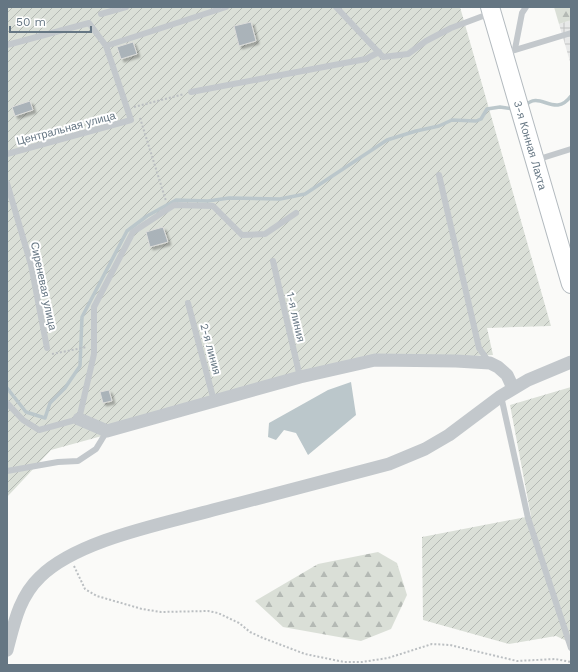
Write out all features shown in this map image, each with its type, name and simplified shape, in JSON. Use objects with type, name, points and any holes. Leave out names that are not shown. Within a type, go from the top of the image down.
[{"type":"main road","name":"3-я Конная Лахта","points":[[491,10],[509,51],[518,104],[571,284]]},
{"type":"street","points":[[79,419],[107,431],[300,377],[375,360],[490,363],[498,367],[507,375],[513,388]]},
{"type":"street","points":[[7,650],[18,609],[28,589],[54,564],[69,556],[122,535],[389,464],[425,449],[449,435],[513,388],[571,362]]},
{"type":"lane","points":[[101,14],[126,7]]},
{"type":"lane","points":[[106,46],[226,7]]},
{"type":"lane","points":[[336,7],[383,57],[408,54],[426,41],[491,10]]},
{"type":"lane","points":[[509,51],[522,13],[526,7]]},
{"type":"lane","points":[[7,45],[89,23],[106,46],[131,120]]},
{"type":"lane","points":[[509,51],[571,33]]},
{"type":"lane","points":[[191,92],[366,59],[379,52]]},
{"type":"lane","name":"Центральная улица","points":[[7,154],[131,120]]},
{"type":"lane","points":[[535,160],[571,149]]},
{"type":"lane","points":[[439,175],[479,348],[490,363]]},
{"type":"lane","name":"Сиреневая улица","points":[[7,183],[31,264],[47,348]]},
{"type":"lane","points":[[7,403],[23,420],[39,430],[79,419],[94,354],[94,306],[134,232],[174,205],[212,206],[242,235],[265,234],[296,213]]},
{"type":"lane","name":"1-я линия","points":[[273,261],[300,377]]},
{"type":"lane","name":"2-я линия","points":[[188,303],[214,401]]},
{"type":"lane","points":[[501,396],[528,518],[571,648]]},
{"type":"lane","points":[[7,471],[58,462],[78,461],[96,448],[107,431]]},
{"type":"path","points":[[127,108],[191,92]]},
{"type":"path","points":[[131,120],[140,118],[165,198]]},
{"type":"path","points":[[47,348],[47,352],[55,354],[89,347]]},
{"type":"path","points":[[69,556],[85,589],[97,596],[142,609],[161,612],[208,611],[218,613],[239,623],[250,632],[305,654],[344,662],[362,662],[388,658],[432,644],[450,645],[517,661],[555,659],[571,662]]},
{"type":"shaded area","points":[[571,20],[571,65],[559,24]]},
{"type":"shaded area","points":[[351,382],[356,415],[308,455],[296,433],[284,430],[276,440],[268,437],[269,423],[328,390]]},
{"type":"green space","points":[[7,7],[460,7],[551,326],[487,328],[493,355],[376,361],[51,450],[7,497]]},
{"type":"green space","points":[[554,7],[571,7],[571,20],[559,24]]},
{"type":"green space","points":[[571,387],[571,643],[556,636],[509,644],[423,620],[422,537],[531,516],[510,405]]},
{"type":"green space","points":[[378,552],[397,563],[407,595],[391,629],[361,641],[283,627],[255,601],[318,564]]},
{"type":"building","points":[[251,22],[256,41],[239,46],[234,26]]},
{"type":"building","points":[[133,42],[137,54],[121,59],[117,47]]},
{"type":"building","points":[[30,101],[33,110],[15,116],[12,107]]},
{"type":"building","points":[[163,227],[168,242],[150,247],[146,232]]},
{"type":"building","points":[[109,390],[112,401],[103,403],[100,392]]},
{"type":"waterway","points":[[525,106],[536,100],[553,105],[559,105],[571,96]]},
{"type":"waterway","points":[[7,388],[26,412],[45,418],[50,403],[65,388],[80,366],[82,317],[127,231],[147,216],[176,200],[208,201],[229,198],[280,199],[305,194],[387,140],[439,126],[452,120],[476,121],[481,119],[487,109],[500,107],[514,109]]}]
